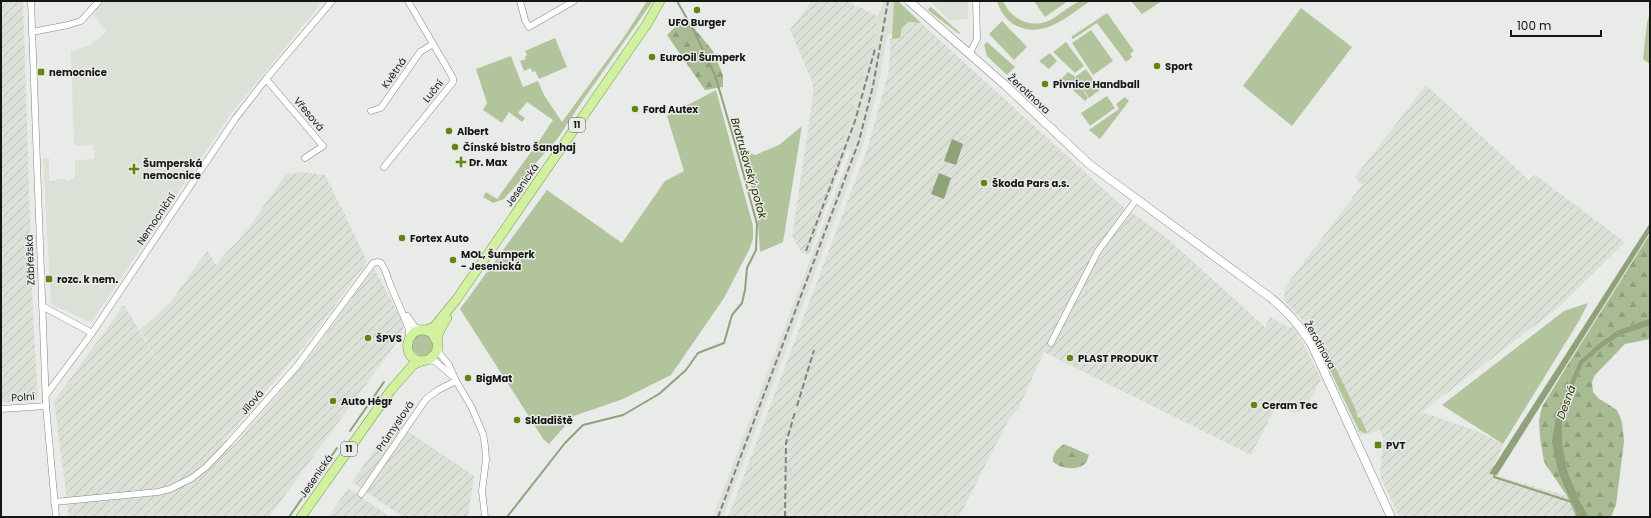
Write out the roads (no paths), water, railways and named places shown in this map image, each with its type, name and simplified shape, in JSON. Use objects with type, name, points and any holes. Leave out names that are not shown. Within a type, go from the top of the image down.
[{"type":"main road","name":"Jesenická","points":[[301,517],[391,390],[407,361],[408,339],[415,332],[434,327],[456,300],[647,24],[660,1]]},
{"type":"main road","name":"Jesenická","points":[[647,24],[668,1]]},
{"type":"main road","name":"Jesenická","points":[[391,390],[414,365],[433,357],[438,345],[438,333],[456,300]]},
{"type":"main road","points":[[425,330],[432,333],[438,345]]},
{"type":"main road","points":[[408,349],[412,356],[424,361]]},
{"type":"street","name":"Zábřežská","points":[[31,1],[46,406],[56,517]]},
{"type":"street","points":[[32,32],[68,26],[82,21],[99,1]]},
{"type":"street","name":"Nemocniční","points":[[46,395],[92,333],[235,119],[266,78],[332,1]]},
{"type":"street","name":"Luční","points":[[384,167],[453,82],[453,78],[408,1]]},
{"type":"street","points":[[520,1],[525,20],[529,27],[574,1]]},
{"type":"street","name":"Žerotínova","points":[[909,1],[970,53],[1089,164],[1271,298],[1298,324],[1315,352],[1390,517]]},
{"type":"street","points":[[970,53],[977,39],[976,1]]},
{"type":"street","name":"Květná","points":[[371,111],[381,108],[420,52],[433,44]]},
{"type":"street","name":"Vřesová","points":[[266,78],[323,146],[305,158]]},
{"type":"street","points":[[1051,343],[1098,251],[1136,200]]},
{"type":"street","name":"Jílová","points":[[54,502],[158,492],[170,489],[192,478],[206,467],[229,444],[297,366],[373,263],[378,262],[384,266],[390,284],[410,330],[408,339]]},
{"type":"street","name":"Jílová","points":[[399,304],[415,327],[425,330]]},
{"type":"street","points":[[42,306],[92,333]]},
{"type":"street","points":[[438,345],[439,352],[449,365],[456,381],[471,406],[483,434],[486,460],[482,491],[485,517]]},
{"type":"street","points":[[424,361],[435,361],[456,381]]},
{"type":"street","name":"Průmyslová","points":[[360,494],[426,399],[438,390],[456,381]]},
{"type":"street","name":"Polní","points":[[1,409],[46,406]]},
{"type":"water","points":[[952,139],[963,144],[956,165],[944,161]]},
{"type":"water","points":[[939,173],[951,178],[944,199],[931,194]]},
{"type":"water","points":[[1650,223],[1650,232],[1497,475],[1489,474]]},
{"type":"water","name":"Desná","points":[[1650,318],[1650,326],[1621,335],[1603,347],[1583,364],[1562,414],[1562,441],[1568,472],[1580,501],[1589,517],[1578,517],[1559,475],[1552,442],[1557,412],[1579,361],[1599,343],[1618,330]]},
{"type":"waterway","name":"Bratrušovský potok","points":[[507,517],[565,443],[583,425],[623,415],[659,394],[686,370],[698,353],[724,343],[732,315],[742,303],[747,268],[756,250],[757,224],[715,75],[695,33],[677,1]]},
{"type":"waterway","points":[[350,431],[384,382]]},
{"type":"waterway","points":[[289,517],[337,448]]},
{"type":"waterway","points":[[1495,472],[1494,477],[1572,502]]},
{"type":"railway","points":[[718,517],[859,141],[873,86],[888,1]]},
{"type":"railway","points":[[806,251],[855,121],[875,49]]},
{"type":"railway","points":[[797,406],[814,350]]},
{"type":"railway","points":[[785,517],[786,443],[795,412]]},
{"type":"place","name":"UFO Burger","points":[[697,10]]},
{"type":"place","name":"EuroOil Šumperk","points":[[652,57]]},
{"type":"place","name":"Sport","points":[[1157,66]]},
{"type":"place","name":"nemocnice","points":[[41,72]]},
{"type":"place","name":"Pivnice Handball","points":[[1045,84]]},
{"type":"place","name":"Ford Autex","points":[[635,109]]},
{"type":"place","name":"Albert","points":[[449,131]]},
{"type":"place","name":"Čínské bistro Šanghaj","points":[[455,147]]},
{"type":"place","name":"Dr. Max","points":[[461,162]]},
{"type":"place","name":"Šumperská nemocnice","points":[[134,169]]},
{"type":"place","name":"Škoda Pars a.s.","points":[[984,183]]},
{"type":"place","name":"Fortex Auto","points":[[402,238]]},
{"type":"place","name":"MOL, Šumperk - Jesenická","points":[[453,260]]},
{"type":"place","name":"rozc. k nem.","points":[[49,279]]},
{"type":"place","name":"ŠPVS","points":[[368,338]]},
{"type":"place","name":"PLAST PRODUKT","points":[[1070,358]]},
{"type":"place","name":"BigMat","points":[[468,378]]},
{"type":"place","name":"Auto Hégr","points":[[333,401]]},
{"type":"place","name":"Ceram Tec","points":[[1254,405]]},
{"type":"place","name":"Skladiště","points":[[517,420]]},
{"type":"place","name":"PVT","points":[[1378,445]]}]
